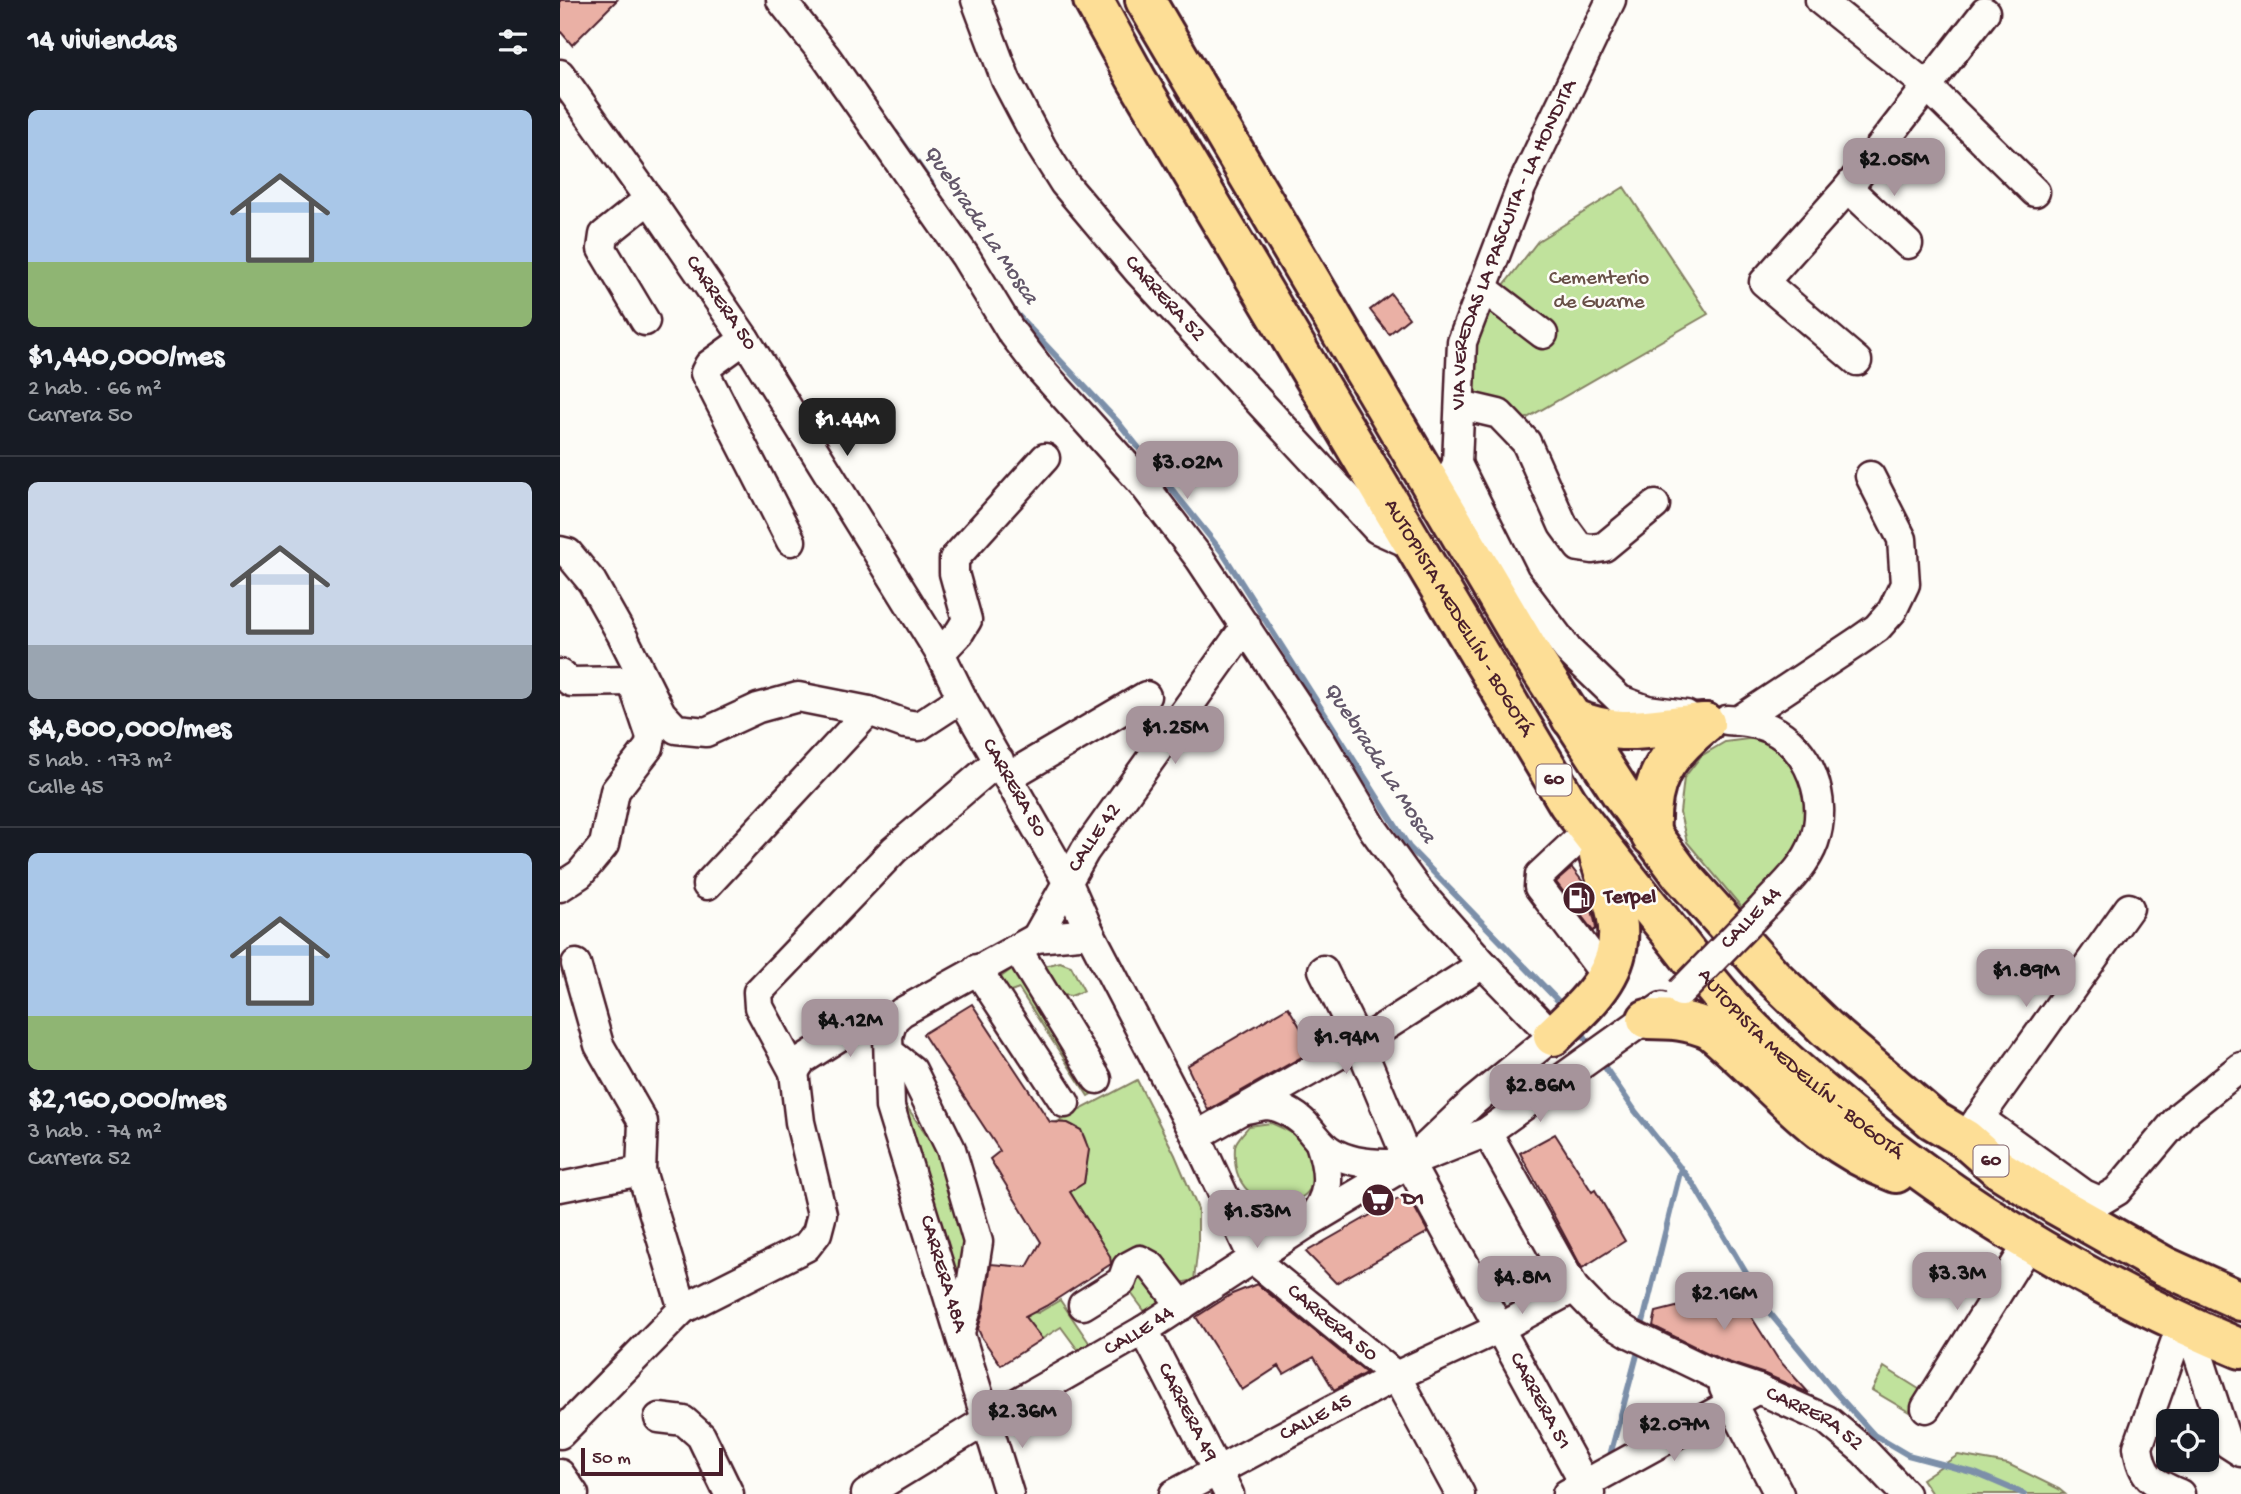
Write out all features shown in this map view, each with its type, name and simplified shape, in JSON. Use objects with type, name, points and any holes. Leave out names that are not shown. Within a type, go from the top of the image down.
[{"type":"highway","name":"AUTOPISTA MEDELLÍN - BOGOTÁ","points":[[1093,0],[1137,80],[1568,803],[1730,1006],[1762,1039],[1851,1117],[1942,1185],[2029,1243],[2185,1324],[2241,1349]]},
{"type":"highway","name":"AUTOPISTA MEDELLÍN - BOGOTÁ","points":[[1145,0],[1449,480],[1535,661],[1622,795],[1651,836],[1707,905],[1772,976],[1827,1029],[1893,1086],[1933,1119],[1972,1128],[1999,1169],[2056,1205],[2164,1266],[2241,1301]]},
{"type":"highway","points":[[1571,718],[1617,731],[1722,721]]},
{"type":"highway","points":[[1651,836],[1651,800],[1664,767],[1686,739],[1722,721]]},
{"type":"highway","points":[[1557,1032],[1602,985],[1615,960],[1619,939],[1617,918],[1591,834]]},
{"type":"highway","points":[[1638,1026],[1684,1020],[1711,1030],[1803,1118],[1839,1144],[1868,1163],[1942,1185]]},
{"type":"street","points":[[781,0],[826,57],[965,256],[1010,330],[1040,369],[1143,484],[1200,559],[1319,738],[1374,830],[1416,888],[1483,964],[1557,1032]]},
{"type":"street","name":"CARRERA 52","points":[[976,0],[1006,80],[1042,148],[1073,194],[1139,272],[1377,529],[1417,547]]},
{"type":"street","name":"VIA VEREDAS LA PASCUITA - LA HONDITA","points":[[1449,480],[1461,405],[1462,342],[1521,188],[1611,0]]},
{"type":"street","points":[[1821,0],[1927,86],[2035,192]]},
{"type":"street","points":[[1857,361],[1764,282],[1848,188],[1985,12]]},
{"type":"street","name":"CARRERA 50","points":[[560,74],[649,198],[745,340],[940,653],[961,698],[1068,883],[1090,933],[1196,1136],[1254,1260],[1396,1376],[1460,1494]]},
{"type":"street","points":[[1848,188],[1908,244]]},
{"type":"street","points":[[645,321],[602,249],[604,235],[649,198]]},
{"type":"street","points":[[1483,288],[1543,334]]},
{"type":"street","points":[[745,340],[709,365],[705,373],[791,541]]},
{"type":"street","points":[[1461,405],[1499,414],[1526,442],[1563,525],[1579,547],[1604,547],[1655,505]]},
{"type":"street","points":[[940,653],[967,620],[954,573],[954,559],[1045,458]]},
{"type":"street","points":[[1722,721],[1857,642],[1877,628],[1892,611],[1905,584],[1902,540],[1870,476]]},
{"type":"street","name":"CALLE 44","points":[[866,1494],[987,1420],[1144,1330],[1308,1223],[1409,1163],[1487,1132],[1638,1026],[1681,992],[1804,863],[1815,842],[1819,804],[1817,788],[1807,760],[1795,747],[1769,728],[1647,710],[1620,700],[1567,650],[1515,580],[1449,480]]},
{"type":"street","points":[[560,551],[568,553],[592,582],[637,679],[676,729],[706,732],[758,708],[798,697],[869,710],[905,724],[919,726],[961,698]]},
{"type":"street","name":"CALLE 42","points":[[1026,943],[1068,883],[1085,851],[1246,626]]},
{"type":"street","points":[[560,674],[571,682],[637,679]]},
{"type":"street","points":[[560,887],[580,874],[604,845],[615,791],[649,747],[651,737],[637,679]]},
{"type":"street","points":[[560,1434],[683,1309],[806,1247],[817,1233],[822,1214],[800,1122],[794,1072],[759,1007],[758,992],[894,850],[1003,769],[1146,696]]},
{"type":"street","points":[[707,885],[869,710]]},
{"type":"street","points":[[1591,834],[1541,875],[1539,887],[1602,985]]},
{"type":"street","points":[[2129,908],[1972,1128],[2100,1201],[2116,1191],[2181,1115],[2241,1067]]},
{"type":"street","points":[[794,1072],[802,1060],[861,1023],[892,1020],[1026,943],[1090,933]]},
{"type":"street","points":[[1026,943],[1097,1079]]},
{"type":"street","points":[[576,964],[599,1045],[643,1122],[641,1171],[683,1309]]},
{"type":"street","points":[[1196,1136],[1359,1043],[1483,964]]},
{"type":"street","points":[[977,969],[1065,1103]]},
{"type":"street","name":"CARRERA 51","points":[[1322,970],[1359,1043],[1409,1163],[1500,1328],[1581,1491]]},
{"type":"street","name":"CARRERA 48A","points":[[892,1020],[888,1036],[890,1107],[1009,1494]]},
{"type":"street","name":"CALLE 44","points":[[1409,1163],[1474,1101],[1557,1032]]},
{"type":"street","points":[[889,1052],[912,1070],[951,1149],[978,1242],[968,1305],[960,1332]]},
{"type":"street","points":[[1320,1143],[1327,1164],[1327,1186],[1321,1207],[1308,1223],[1275,1227],[1258,1225],[1223,1194],[1214,1161],[1219,1138],[1238,1111],[1269,1105],[1290,1112],[1307,1126],[1320,1143],[1334,1153],[1354,1160],[1386,1165],[1409,1163]]},
{"type":"street","name":"CARRERA 52","points":[[1487,1132],[1574,1288],[1600,1315],[1631,1334],[1716,1375],[1758,1389],[1827,1420],[1864,1451],[1906,1494]]},
{"type":"street","points":[[560,1186],[641,1171]]},
{"type":"street","points":[[1926,1408],[2029,1243]]},
{"type":"street","points":[[1083,1305],[1122,1281],[1127,1267],[1140,1260],[1151,1266],[1182,1306]]},
{"type":"street","name":"CALLE 45","points":[[1174,1494],[1223,1483],[1396,1376],[1500,1328],[1574,1288]]},
{"type":"street","points":[[2185,1324],[2227,1443],[2241,1452]]},
{"type":"street","points":[[2180,1494],[2154,1483],[2141,1468],[2138,1447],[2185,1324]]},
{"type":"street","name":"CARRERA 49","points":[[1144,1330],[1223,1483]]},
{"type":"street","points":[[1716,1375],[1779,1494]]},
{"type":"street","points":[[1581,1491],[1758,1389]]},
{"type":"street","points":[[659,1418],[684,1421],[701,1436],[729,1494]]},
{"type":"green space","name":"Cementerio de Guarne","points":[[1624,187],[1708,314],[1520,422],[1470,398],[1469,345],[1490,303],[1538,241]]},
{"type":"green space","points":[[1763,737],[1801,764],[1813,798],[1794,866],[1743,909],[1687,842],[1680,813],[1684,778],[1701,756],[1725,742]]},
{"type":"green space","points":[[1060,962],[1071,966],[1084,991],[1071,996],[1057,994],[1041,967]]},
{"type":"green space","points":[[1013,968],[1097,1091],[1088,1096],[1019,989],[1008,993],[1001,985],[1001,977]]},
{"type":"green space","points":[[1137,1080],[1175,1155],[1198,1209],[1194,1280],[1180,1283],[1142,1251],[1110,1262],[1070,1192],[1084,1183],[1086,1143],[1078,1128],[1057,1122]]},
{"type":"green space","points":[[903,1101],[941,1157],[971,1254],[960,1295]]},
{"type":"green space","points":[[1271,1123],[1301,1140],[1318,1169],[1308,1192],[1291,1202],[1279,1204],[1258,1198],[1242,1183],[1237,1172],[1236,1143],[1249,1126]]},
{"type":"green space","points":[[1143,1270],[1165,1301],[1146,1313],[1125,1285]]},
{"type":"green space","points":[[1060,1300],[1090,1344],[1078,1350],[1061,1327],[1042,1339],[1020,1310],[1038,1313]]},
{"type":"green space","points":[[1884,1367],[1922,1391],[1909,1412],[1872,1390]]},
{"type":"green space","points":[[1958,1455],[2008,1464],[2065,1494],[1932,1494],[1922,1479]]},
{"type":"building","points":[[560,0],[617,0],[572,45],[560,31]]},
{"type":"building","points":[[1391,294],[1409,318],[1389,334],[1370,310]]},
{"type":"building","points":[[1572,868],[1586,886],[1595,922],[1596,929],[1593,931],[1556,882]]},
{"type":"building","points":[[972,1004],[1050,1122],[1068,1123],[1081,1130],[1089,1150],[1084,1183],[1070,1192],[1110,1256],[1111,1264],[1025,1317],[1042,1339],[1001,1365],[978,1329],[991,1264],[1027,1267],[1041,1242],[990,1159],[1000,1151],[923,1034]]},
{"type":"building","points":[[1288,1007],[1314,1050],[1208,1110],[1187,1066]]},
{"type":"building","points":[[1555,1134],[1592,1192],[1595,1190],[1625,1241],[1582,1268],[1520,1153]]},
{"type":"building","points":[[1407,1194],[1428,1232],[1336,1283],[1306,1252]]},
{"type":"building","points":[[1728,1280],[1778,1359],[1809,1393],[1765,1374],[1722,1360],[1653,1326],[1656,1312],[1688,1304]]},
{"type":"building","points":[[1257,1284],[1366,1373],[1334,1390],[1314,1357],[1284,1374],[1279,1366],[1242,1390],[1196,1317],[1232,1294]]},
{"type":"waterway","name":"Quebrada La Mosca","points":[[896,133],[932,184]]},
{"type":"waterway","name":"Quebrada La Mosca","points":[[1011,308],[1118,422],[1222,552],[1409,847],[1565,1008]]},
{"type":"waterway","name":"Quebrada La Mosca","points":[[1579,1028],[1592,1048]]},
{"type":"waterway","name":"Quebrada La Mosca","points":[[1600,1060],[1635,1111],[1694,1185],[1769,1312],[1874,1435],[1908,1455],[1975,1473],[2024,1494]]},
{"type":"waterway","points":[[1643,1322],[1681,1168]]},
{"type":"waterway","points":[[1609,1459],[1637,1355]]},
{"type":"place","name":"Terpel","points":[[1579,898]]},
{"type":"place","name":"D1","points":[[1378,1200]]}]
